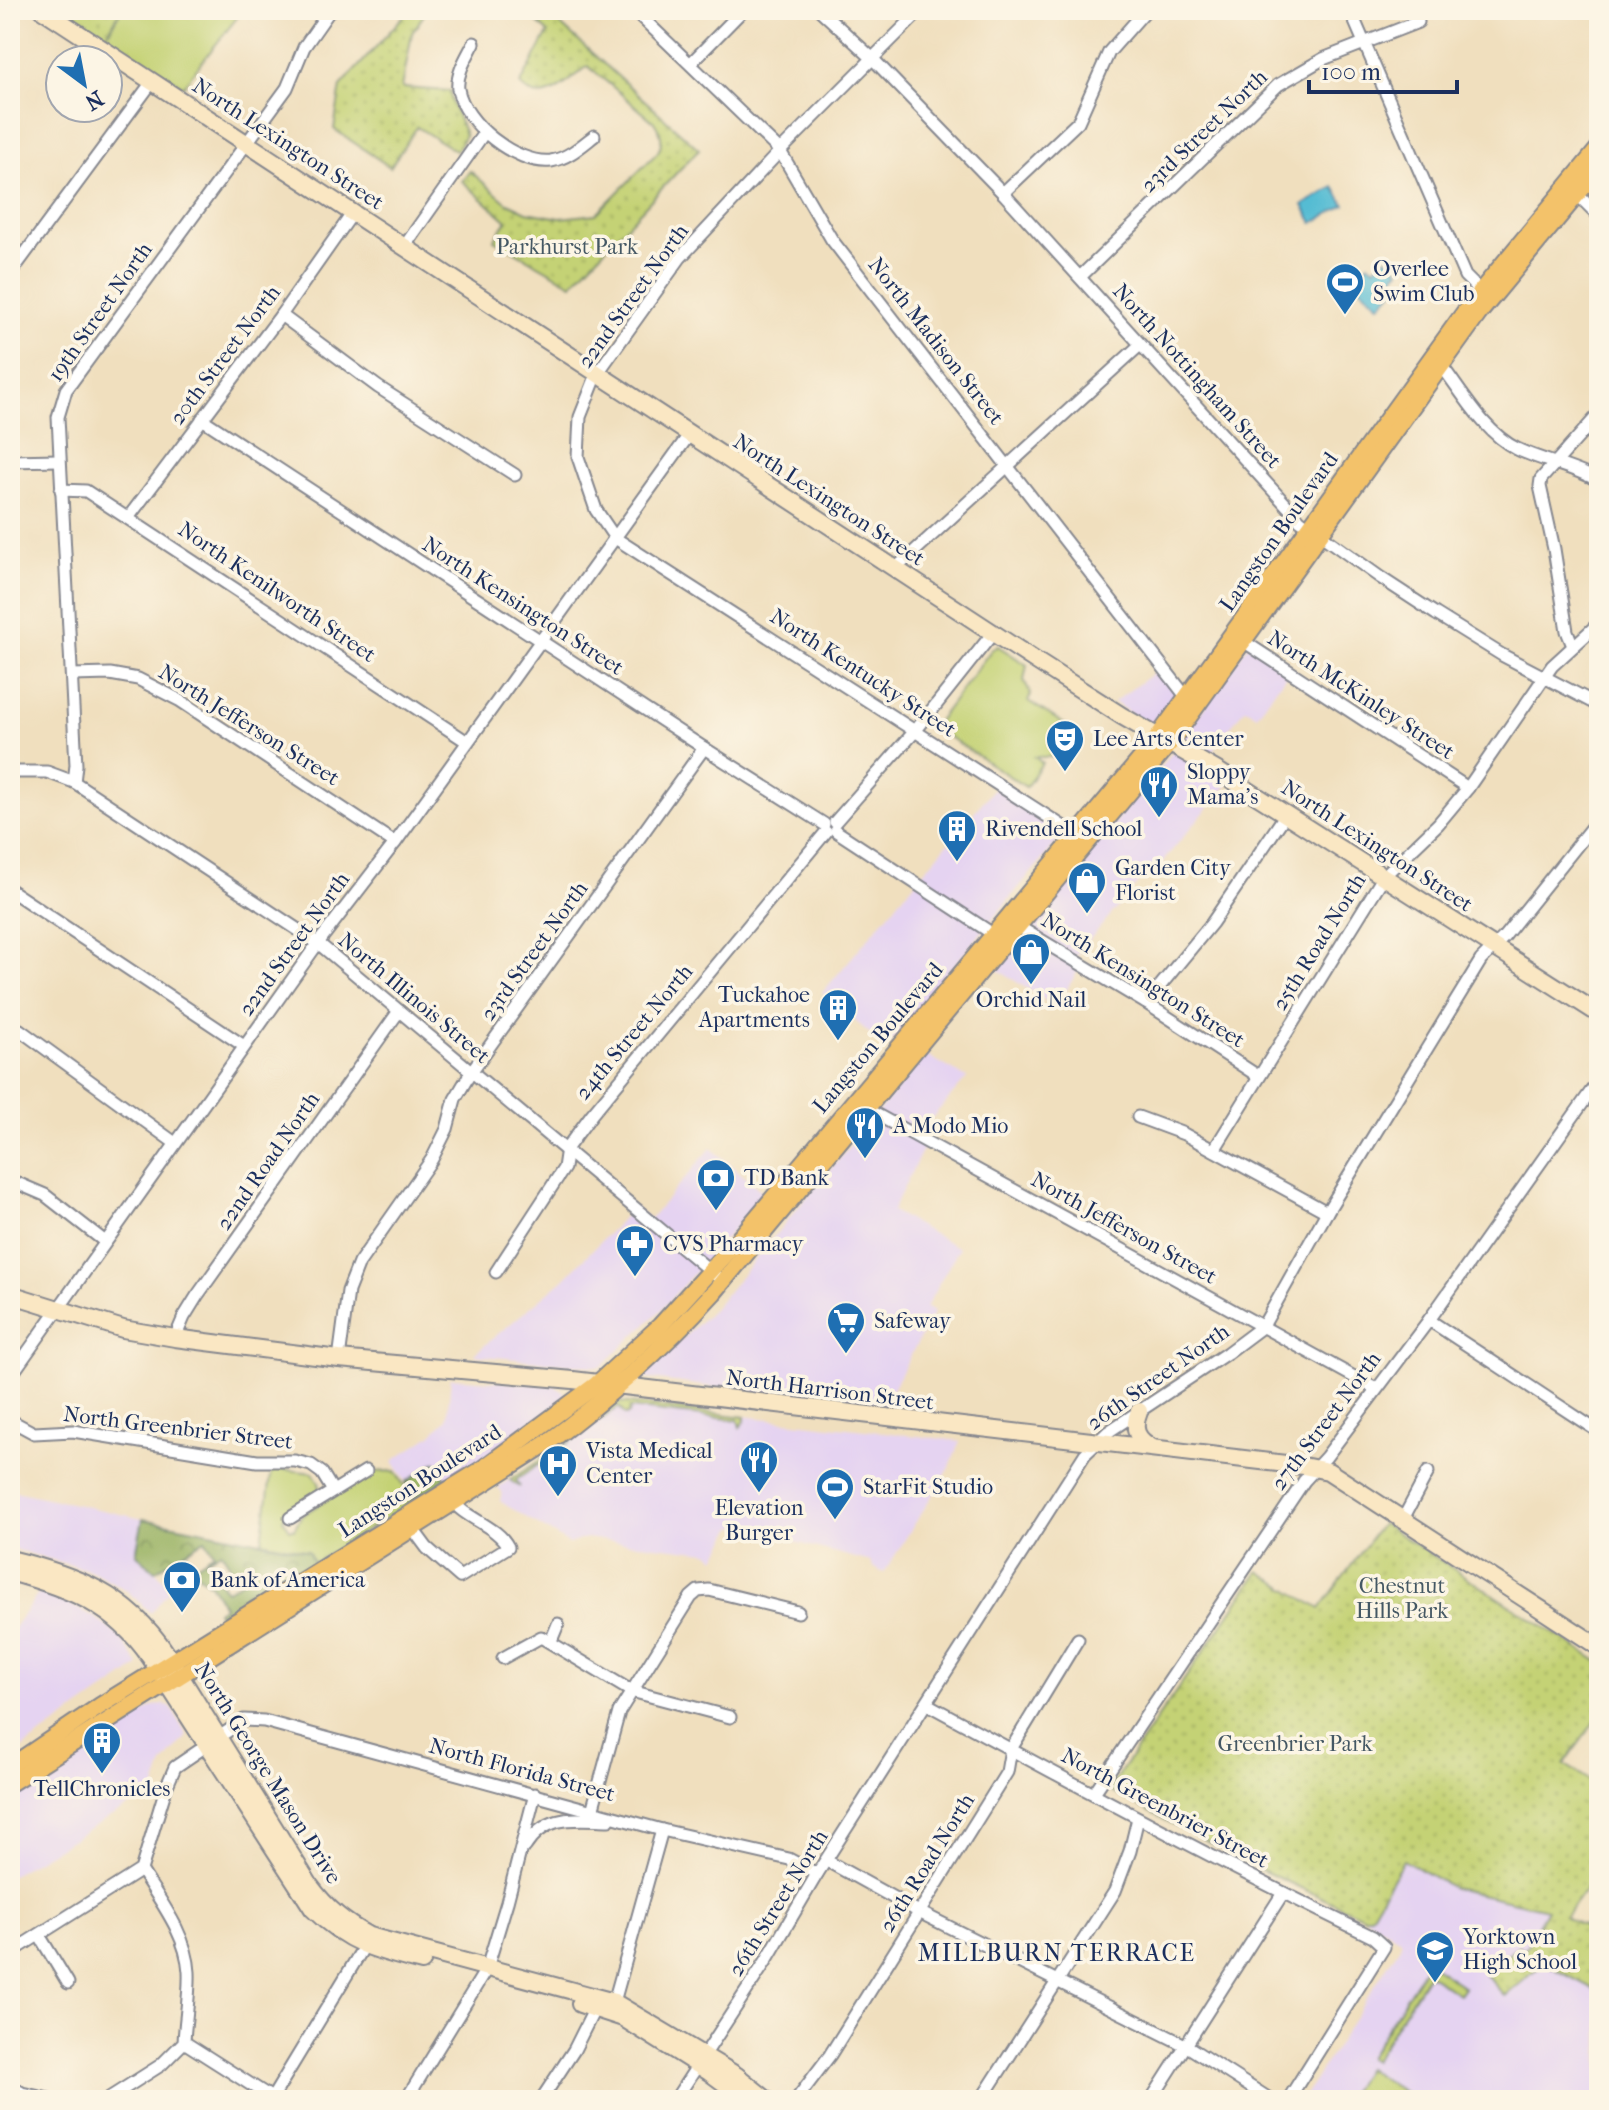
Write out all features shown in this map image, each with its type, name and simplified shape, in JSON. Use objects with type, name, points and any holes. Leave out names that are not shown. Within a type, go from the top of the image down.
[{"type":"main road","name":"Langston Boulevard","points":[[10,1767],[169,1673],[450,1498],[547,1443],[619,1387],[667,1342],[717,1276],[1164,740],[1437,359],[1599,148]]},
{"type":"main road","name":"Langston Boulevard","points":[[1485,295],[1599,168]]},
{"type":"main road","name":"Langston Boulevard","points":[[450,1498],[596,1385],[717,1276]]},
{"type":"main road","name":"Langston Boulevard","points":[[10,1783],[169,1673]]},
{"type":"street","name":"North Lexington Street","points":[[43,10],[993,633],[1286,814],[1599,1014]]},
{"type":"street","name":"19th Street North","points":[[74,782],[76,765],[58,417],[66,390],[287,88],[304,47],[330,10]]},
{"type":"street","name":"North Madison Street","points":[[634,10],[780,151],[832,240],[1192,703]]},
{"type":"street","points":[[691,63],[743,10]]},
{"type":"street","name":"North Nottingham Street","points":[[820,10],[872,58],[1003,193],[1314,531],[1448,622],[1596,704]]},
{"type":"street","name":"22nd Street North","points":[[615,538],[596,510],[578,457],[580,417],[597,374],[680,258],[780,151],[921,10]]},
{"type":"street","points":[[1003,193],[1078,122],[1109,52],[1146,10]]},
{"type":"street","points":[[1350,10],[1465,276],[1485,295]]},
{"type":"street","name":"23rd Street North","points":[[1080,277],[1278,85],[1323,59],[1418,22]]},
{"type":"street","points":[[474,43],[460,69],[458,87],[466,112],[484,133],[525,157],[549,161],[569,155],[594,136]]},
{"type":"street","points":[[10,274],[152,82]]},
{"type":"street","points":[[404,247],[484,133]]},
{"type":"street","points":[[1577,194],[1599,216]]},
{"type":"street","name":"20th Street North","points":[[128,518],[281,315],[352,214]]},
{"type":"street","points":[[281,315],[378,387],[515,475]]},
{"type":"street","points":[[895,569],[1140,345]]},
{"type":"street","points":[[1437,359],[1502,439],[1525,452],[1599,481]]},
{"type":"street","points":[[1573,646],[1567,631],[1554,549],[1540,491],[1541,479],[1599,414]]},
{"type":"street","name":"North Kensington Street","points":[[202,419],[1000,939]]},
{"type":"street","name":"22nd Street North","points":[[10,1377],[318,943],[395,843],[689,435]]},
{"type":"street","points":[[10,461],[59,460]]},
{"type":"street","name":"North Kenilworth Street","points":[[61,490],[86,491],[466,741]]},
{"type":"street","name":"North Kentucky Street","points":[[615,538],[1082,839]]},
{"type":"street","name":"25th Road North","points":[[1214,1150],[1384,876],[1438,824],[1468,788],[1544,677],[1599,623]]},
{"type":"street","name":"24th Street North","points":[[496,1272],[564,1168],[567,1148],[592,1114],[830,827],[916,730],[993,633]]},
{"type":"street","name":"North McKinley Street","points":[[1238,638],[1468,788]]},
{"type":"street","name":"North Jefferson Street","points":[[72,675],[110,674],[138,679],[179,700],[395,843]]},
{"type":"street","name":"23rd Street North","points":[[339,1359],[348,1291],[359,1263],[432,1159],[447,1129],[455,1099],[471,1072],[704,748]]},
{"type":"street","name":"North Illinois Street","points":[[10,772],[47,772],[74,782],[318,943],[717,1276]]},
{"type":"street","points":[[1146,1003],[1212,923],[1286,814]]},
{"type":"street","name":"26th Street North","points":[[675,2100],[1085,1454],[1108,1432],[1263,1326],[1327,1212],[1481,960],[1599,818]]},
{"type":"street","points":[[10,890],[244,1046]]},
{"type":"street","name":"North Kensington Street","points":[[1012,923],[1146,1003],[1258,1076]]},
{"type":"street","name":"22nd Road North","points":[[175,1338],[197,1296],[399,1011]]},
{"type":"street","points":[[10,1025],[175,1143]]},
{"type":"street","name":"27th Street North","points":[[1094,1793],[1304,1481],[1429,1320],[1599,1080]]},
{"type":"street","name":"North Jefferson Street","points":[[860,1105],[1376,1389]]},
{"type":"street","points":[[1138,1117],[1184,1134],[1327,1212]]},
{"type":"street","points":[[10,1180],[45,1195],[104,1241]]},
{"type":"street","name":"North Harrison Street","points":[[10,1294],[123,1329],[175,1338],[339,1359],[515,1374],[1328,1471],[1599,1647]]},
{"type":"street","points":[[1429,1320],[1599,1432]]},
{"type":"street","points":[[1139,1411],[1135,1420],[1136,1435],[1143,1443],[1158,1450]]},
{"type":"street","name":"North Greenbrier Street","points":[[10,1420],[34,1433],[73,1431],[257,1461],[295,1461],[311,1465],[322,1473],[333,1491]]},
{"type":"street","points":[[290,1518],[366,1471]]},
{"type":"street","points":[[1403,1519],[1428,1472]]},
{"type":"street","points":[[409,1524],[441,1562],[460,1577],[508,1547],[504,1539],[450,1498]]},
{"type":"street","name":"North George Mason Drive","points":[[10,1559],[71,1576],[113,1597],[144,1624],[169,1673],[212,1741],[319,1898],[367,1942],[603,2003],[701,2060],[736,2075],[767,2100]]},
{"type":"street","name":"North George Mason Drive","points":[[10,1572],[71,1591],[100,1607],[125,1627],[169,1673]]},
{"type":"street","points":[[592,1811],[619,1712],[691,1597],[698,1591],[709,1590],[798,1612]]},
{"type":"street","points":[[551,1641],[558,1624]]},
{"type":"street","points":[[503,1658],[541,1637],[631,1691],[730,1717]]},
{"type":"street","name":"26th Road North","points":[[796,2100],[830,2055],[921,1913],[1007,1772],[1011,1749],[1078,1639]]},
{"type":"street","name":"North Greenbrier Street","points":[[927,1704],[1138,1818],[1373,1937],[1384,1947],[1288,2100]]},
{"type":"street","name":"North Florida Street","points":[[141,1870],[175,1767],[244,1720],[264,1721],[662,1830],[789,1859],[817,1874]]},
{"type":"street","points":[[406,2100],[484,1973],[535,1794]]},
{"type":"street","points":[[519,1857],[541,1827],[553,1821],[620,1818]]},
{"type":"street","points":[[981,2100],[1115,1891],[1138,1818]]},
{"type":"street","points":[[541,2100],[603,2003],[662,1830]]},
{"type":"street","points":[[827,1861],[921,1913],[1187,2046],[1271,2100]]},
{"type":"street","points":[[10,1953],[141,1870],[181,1940],[189,1971],[184,2042],[161,2065],[106,2100]]},
{"type":"street","points":[[1151,2100],[1283,1893]]},
{"type":"street","points":[[39,1935],[68,1983]]},
{"type":"street","points":[[184,2042],[272,2099],[367,1942]]},
{"type":"street","name":"North George Mason Drive","points":[[701,2060],[747,2100]]},
{"type":"street","points":[[10,2086],[22,2093],[53,2100]]},
{"type":"shaded area","points":[[1248,645],[1289,671],[1257,715],[1245,708],[1205,760],[1232,779],[1159,866],[1154,864],[1074,958],[1082,964],[1056,1007],[995,968],[1176,748]]},
{"type":"shaded area","points":[[1160,668],[1180,694],[1153,729],[1114,702]]},
{"type":"shaded area","points":[[997,785],[1067,830],[886,1047],[822,993]]},
{"type":"shaded area","points":[[926,1055],[967,1078],[915,1137],[926,1143],[892,1211],[959,1248],[926,1307],[934,1312],[882,1409],[643,1378],[714,1308]]},
{"type":"shaded area","points":[[711,1148],[765,1194],[660,1311],[601,1367],[473,1355],[563,1280],[634,1207],[650,1219]]},
{"type":"shaded area","points":[[451,1378],[555,1386],[564,1393],[564,1399],[542,1419],[419,1503],[393,1461],[431,1435],[447,1419]]},
{"type":"shaded area","points":[[619,1402],[960,1441],[950,1467],[884,1573],[873,1567],[871,1562],[734,1526],[716,1558],[708,1552],[585,1538],[569,1544],[500,1501],[502,1493],[498,1487],[559,1448]]},
{"type":"shaded area","points":[[10,1490],[143,1519],[136,1554],[172,1587],[151,1613],[126,1590],[92,1571],[10,1548]]},
{"type":"shaded area","points":[[39,1593],[94,1617],[120,1637],[139,1666],[10,1757],[10,1633]]},
{"type":"shaded area","points":[[164,1704],[171,1708],[187,1736],[163,1764],[154,1791],[10,1876],[10,1795],[154,1706]]},
{"type":"shaded area","name":"Yorktown High School","points":[[1403,1860],[1453,1888],[1547,1909],[1524,1951],[1520,1946],[1505,1996],[1544,1963],[1599,1992],[1599,2100],[1302,2100],[1400,1946],[1402,1940],[1364,1917],[1371,1915]]},
{"type":"green space","points":[[66,10],[121,10],[106,36]]},
{"type":"green space","points":[[121,10],[243,10],[183,86],[124,48],[124,44],[106,36]]},
{"type":"green space","points":[[409,10],[427,10],[412,33],[402,88],[450,91],[465,135],[456,151],[417,127],[390,167],[334,129],[341,86]]},
{"type":"green space","name":"Parkhurst Park","points":[[525,10],[544,10],[699,149],[572,284],[494,240],[507,221],[462,181],[470,171],[506,202],[527,212],[560,218],[596,214],[658,152],[661,136],[654,122],[588,66],[564,85],[546,94],[529,92],[520,85],[548,33]]},
{"type":"green space","points":[[998,646],[1027,665],[1024,680],[1031,695],[1028,701],[1075,731],[1063,750],[1053,746],[1053,757],[1035,757],[1042,763],[1026,787],[938,730],[935,725],[992,649]]},
{"type":"green space","points":[[618,1402],[745,1417],[745,1421],[740,1427],[738,1420],[630,1408],[629,1414],[625,1415],[619,1407],[559,1450],[560,1457],[553,1455],[516,1480],[520,1487],[510,1480],[559,1448]]},
{"type":"green space","points":[[436,1462],[446,1480],[416,1499],[406,1482]]},
{"type":"green space","points":[[272,1468],[313,1473],[319,1482],[320,1490],[314,1499],[286,1513],[283,1519],[290,1529],[294,1529],[301,1516],[371,1472],[395,1471],[414,1501],[314,1563],[307,1551],[262,1541]]},
{"type":"green space","points":[[143,1519],[308,1551],[314,1563],[222,1620],[217,1611],[224,1606],[211,1585],[190,1569],[214,1553],[205,1539],[155,1571],[136,1554]],"holes":[[[221,1551],[235,1573],[242,1568],[248,1577],[226,1591],[206,1560]]]},
{"type":"green space","name":"Greenbrier Park","points":[[1382,1523],[1599,1662],[1599,1716],[1564,1764],[1599,1786],[1599,1870],[1565,1917],[1599,1934],[1599,1992],[1544,1963],[1505,1996],[1486,1975],[1519,1945],[1524,1951],[1547,1909],[1453,1888],[1403,1860],[1371,1915],[1364,1917],[1255,1867],[1112,1792],[1111,1786],[1259,1571],[1320,1609]]},
{"type":"green space","points":[[1428,1963],[1464,1987],[1459,1994],[1428,1974],[1373,2061],[1368,2058]]},
{"type":"green space","points":[[1366,2068],[1416,2100],[1346,2099]]},
{"type":"water","points":[[1334,187],[1345,205],[1313,223],[1303,205]]},
{"type":"water","points":[[1385,257],[1400,270],[1389,281],[1395,288],[1380,305],[1352,280],[1368,263],[1375,268]]},
{"type":"place","name":"Overlee Swim Club","points":[[1345,316]]},
{"type":"place","name":"Lee Arts Center","points":[[1065,773]]},
{"type":"place","name":"Sloppy Mama's","points":[[1159,819]]},
{"type":"place","name":"Rivendell School","points":[[957,863]]},
{"type":"place","name":"Garden City Florist","points":[[1087,915]]},
{"type":"place","name":"Orchid Nail","points":[[1031,986]]},
{"type":"place","name":"Tuckahoe Apartments","points":[[838,1042]]},
{"type":"place","name":"A Modo Mio","points":[[865,1160]]},
{"type":"place","name":"TD Bank","points":[[716,1212]]},
{"type":"place","name":"CVS Pharmacy","points":[[635,1278]]},
{"type":"place","name":"Safeway","points":[[846,1355]]},
{"type":"place","name":"Elevation Burger","points":[[759,1494]]},
{"type":"place","name":"Vista Medical Center","points":[[558,1498]]},
{"type":"place","name":"StarFit Studio","points":[[835,1521]]},
{"type":"place","name":"Bank of America","points":[[182,1614]]},
{"type":"place","name":"TellChronicles","points":[[102,1775]]},
{"type":"place","name":"Yorktown High School","points":[[1435,1984]]},
{"type":"district","name":"MILLBURN TERRACE","points":[[1057,1953]]},
{"type":"park label","name":"Chestnut Hills Park","points":[[1402,1598]]}]
